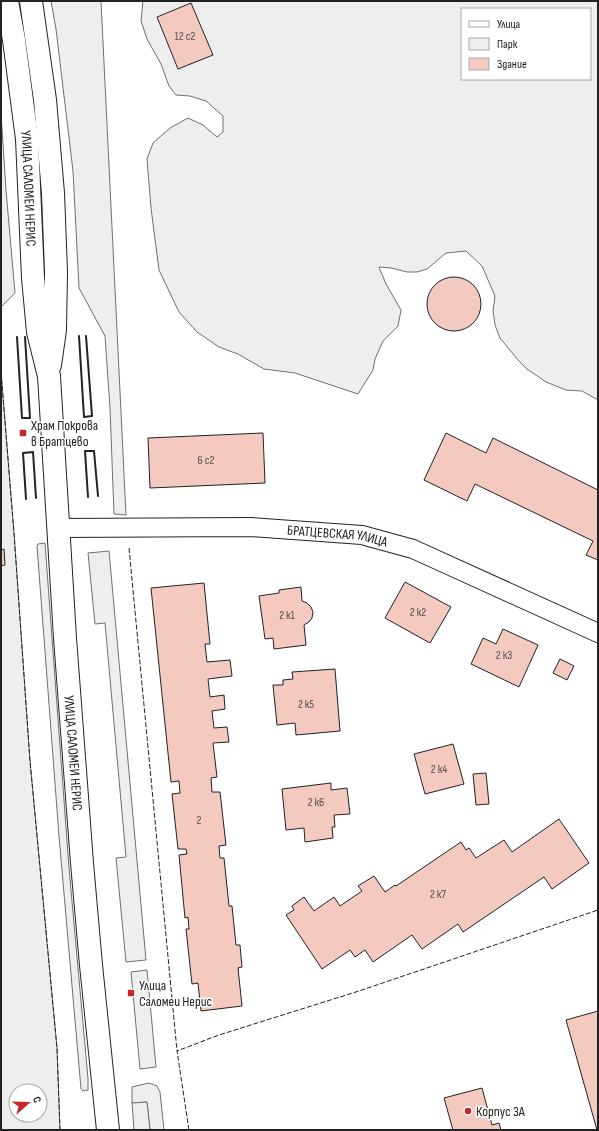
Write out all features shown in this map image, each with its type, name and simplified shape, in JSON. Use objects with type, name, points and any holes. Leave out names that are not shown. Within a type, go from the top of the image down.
[{"type":"main road","name":"УЛИЦА САЛОМЕИ НЕРИС","points":[[7,1],[14,40],[27,139],[38,332],[49,376],[64,638],[92,979],[108,1130]]},
{"type":"main road","name":"УЛИЦА САЛОМЕИ НЕРИС","points":[[31,1],[45,100],[53,193],[56,272],[55,330],[49,376]]},
{"type":"street","name":"БРАТЦЕВСКАЯ УЛИЦА","points":[[58,528],[252,527],[362,534],[413,549],[598,633]]},
{"type":"green space","points":[[51,1],[101,1],[126,515],[114,514],[110,408],[105,336],[79,288],[73,171],[56,29]]},
{"type":"green space","points":[[143,1],[598,1],[598,400],[582,391],[566,390],[546,382],[527,369],[518,360],[500,338],[495,325],[493,311],[495,296],[482,266],[466,251],[446,253],[427,269],[417,272],[407,272],[379,267],[386,284],[401,310],[398,326],[383,341],[375,359],[373,370],[358,394],[295,373],[264,369],[238,354],[219,347],[197,332],[179,312],[159,270],[151,208],[147,159],[153,143],[170,128],[188,118],[203,125],[217,137],[223,132],[223,116],[206,101],[190,96],[176,95],[169,86],[161,64],[147,39],[141,21]]},
{"type":"green space","points":[[1,113],[15,293],[1,307]]},
{"type":"green space","points":[[1,372],[30,761],[57,1048],[60,1130],[1,1130]]},
{"type":"green space","points":[[45,543],[69,868],[88,1079],[88,1090],[83,1091],[81,1089],[59,836],[37,546],[38,544]]},
{"type":"green space","points":[[109,551],[146,960],[126,962],[116,858],[126,857],[105,623],[95,624],[88,553]]},
{"type":"green space","points":[[147,970],[156,1067],[140,1069],[131,972]]},
{"type":"green space","points":[[149,1083],[157,1086],[160,1092],[164,1130],[150,1130],[147,1102],[132,1103],[132,1087]]},
{"type":"shaded area","points":[[147,1102],[150,1130],[134,1130],[132,1103]]},
{"type":"building","points":[[191,3],[213,55],[178,69],[157,17]]},
{"type":"building","points":[[454,277],[464,279],[473,285],[479,294],[481,304],[479,314],[473,323],[464,329],[454,331],[444,329],[435,323],[429,314],[427,304],[429,294],[435,285],[444,279]]},
{"type":"building","points":[[263,433],[265,483],[150,488],[148,438]]},
{"type":"building","points":[[446,433],[486,453],[493,438],[598,490],[598,560],[586,555],[593,541],[475,484],[467,501],[424,480]]},
{"type":"building","points":[[4,549],[5,565],[1,566],[1,550]]},
{"type":"building","points":[[405,582],[451,607],[430,643],[385,618]]},
{"type":"building","points":[[204,583],[210,644],[205,644],[207,662],[230,660],[232,676],[208,679],[210,697],[224,695],[225,709],[212,711],[214,728],[227,727],[229,742],[213,743],[217,777],[211,778],[212,792],[220,792],[226,845],[219,846],[220,858],[224,858],[229,906],[232,906],[236,945],[240,945],[242,967],[238,968],[242,1006],[201,1011],[198,983],[192,984],[186,929],[189,929],[188,917],[185,918],[179,855],[187,854],[186,849],[178,849],[172,794],[180,793],[179,781],[171,782],[151,588]]},
{"type":"building","points":[[301,587],[302,601],[311,607],[313,612],[312,618],[304,625],[306,645],[274,649],[273,638],[265,639],[259,596],[279,593],[279,590]]},
{"type":"building","points":[[503,629],[538,645],[519,687],[471,664],[483,638],[496,644]]},
{"type":"building","points":[[560,659],[574,666],[567,680],[553,673]]},
{"type":"building","points":[[335,669],[340,731],[296,735],[295,723],[277,725],[273,685],[283,685],[283,680],[293,679],[292,672]]},
{"type":"building","points":[[453,744],[464,784],[425,794],[414,754]]},
{"type":"building","points":[[486,773],[489,804],[476,805],[473,774]]},
{"type":"building","points":[[331,783],[331,790],[347,788],[350,814],[334,815],[335,827],[332,827],[333,838],[305,842],[304,828],[286,830],[282,789]]},
{"type":"building","points":[[559,819],[589,863],[552,889],[544,877],[463,932],[458,924],[422,949],[412,935],[373,962],[365,950],[355,957],[350,950],[322,969],[286,915],[294,910],[292,906],[304,897],[314,911],[334,897],[340,906],[362,891],[358,886],[374,876],[385,892],[461,842],[466,850],[469,848],[476,858],[504,840],[512,852]]},
{"type":"building","points":[[598,1011],[598,1130],[597,1130],[566,1020]]},
{"type":"building","name":"Корпус 3А","points":[[482,1088],[492,1125],[499,1123],[501,1130],[453,1130],[444,1098]]},
{"type":"fence","points":[[1,372],[30,761],[57,1048],[60,1130]]},
{"type":"fence","points":[[129,548],[177,1051]]},
{"type":"fence","points":[[189,1130],[177,1051],[219,1035],[359,991],[598,910]]},
{"type":"wall","points":[[79,336],[84,417],[92,416],[86,336]]},
{"type":"wall","points":[[17,337],[22,418],[30,418],[25,337]]},
{"type":"wall","points":[[88,497],[85,451],[94,451],[98,496]]},
{"type":"wall","points":[[26,499],[23,453],[33,452],[36,498]]},
{"type":"place","name":"Храм Покрова в Братцево","points":[[23,433]]},
{"type":"place","name":"Улица Саломеи Нерис","points":[[131,993]]},
{"type":"place","name":"Корпус 3А","points":[[468,1111]]}]
